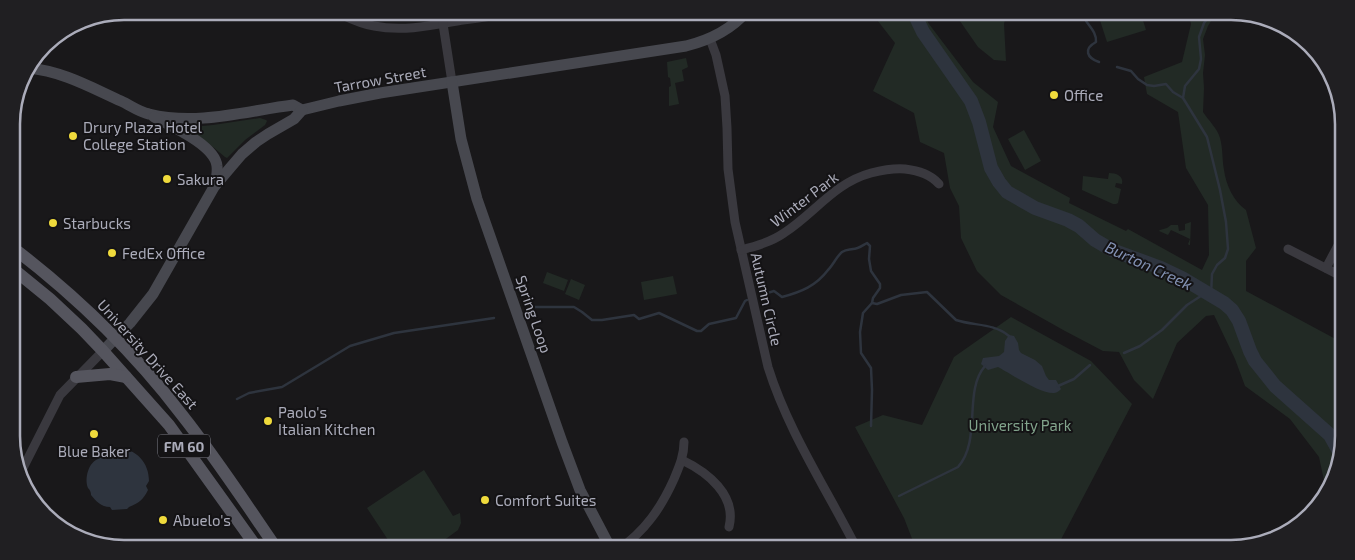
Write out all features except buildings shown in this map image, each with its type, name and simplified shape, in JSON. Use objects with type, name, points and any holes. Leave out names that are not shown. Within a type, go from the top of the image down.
[{"type":"main road","name":"Tarrow Street","points":[[36,69],[65,76],[148,114],[191,119],[207,118],[293,105],[302,110],[364,96],[686,46],[710,39],[732,26],[738,20]]},
{"type":"main road","name":"Spring Loop","points":[[452,82],[461,139],[477,199],[580,490],[606,540]]},
{"type":"main road","points":[[268,134],[276,122],[272,107]]},
{"type":"main road","points":[[103,351],[141,310],[153,294],[214,187],[242,154],[268,134],[294,120],[302,110]]},
{"type":"main road","points":[[148,114],[196,140],[215,157],[218,166],[214,187]]},
{"type":"main road","name":"University Drive East","points":[[20,254],[72,296],[151,377],[182,415],[271,540]]},
{"type":"main road","name":"University Drive East","points":[[20,275],[50,299],[103,351],[169,425],[252,540]]},
{"type":"main road","points":[[76,377],[110,374],[126,377]]},
{"type":"main road","points":[[224,501],[232,505],[248,508]]},
{"type":"street","points":[[354,20],[375,26],[397,28],[419,27],[466,20]]},
{"type":"street","points":[[442,20],[452,82]]},
{"type":"street","name":"Autumn Circle","points":[[710,39],[716,55],[725,96],[728,128],[728,169],[735,222],[768,367],[793,430],[852,540]]},
{"type":"street","name":"Winter Park","points":[[741,250],[772,240],[784,233],[835,190],[863,175],[879,170],[896,168],[912,170],[932,177],[939,184]]},
{"type":"street","points":[[1288,249],[1335,273]]},
{"type":"street","points":[[1326,268],[1335,251]]},
{"type":"street","points":[[25,465],[60,395],[103,351]]},
{"type":"street","points":[[631,540],[652,518],[668,492],[682,460],[684,442]]},
{"type":"street","points":[[682,460],[704,472],[718,486],[730,506],[731,519],[728,527]]},
{"type":"green space","points":[[877,20],[927,20],[973,82],[998,102],[993,127],[1011,166],[1070,198],[1069,203],[1126,231],[1128,229],[1202,270],[1209,255],[1208,205],[1186,168],[1178,112],[1147,94],[1144,77],[1182,62],[1191,24],[1190,20],[1212,20],[1203,39],[1205,55],[1203,112],[1219,135],[1227,181],[1234,198],[1246,210],[1256,248],[1246,261],[1246,291],[1335,339],[1334,450],[1324,482],[1319,457],[1290,419],[1245,386],[1235,359],[1214,315],[1206,316],[1177,343],[1153,399],[1134,380],[1119,352],[1103,351],[1001,295],[977,271],[961,238],[959,206],[950,188],[944,153],[920,142],[914,113],[873,91],[895,43]]},
{"type":"green space","points":[[959,20],[1005,20],[1006,61],[994,60],[978,47]]},
{"type":"green space","points":[[1100,20],[1143,20],[1146,30],[1107,42]]},
{"type":"green space","points":[[686,58],[688,67],[682,70],[684,81],[675,83],[679,104],[669,106],[669,87],[671,86],[667,62]]},
{"type":"green space","points":[[260,118],[267,121],[265,125],[245,140],[227,158],[189,129],[191,127]]},
{"type":"green space","points":[[1024,130],[1041,161],[1025,170],[1008,139]]},
{"type":"green space","points":[[1109,173],[1117,174],[1122,179],[1122,184],[1116,183],[1115,187],[1121,189],[1118,203],[1113,204],[1082,190],[1083,176],[1108,179]]},
{"type":"green space","points":[[1191,222],[1190,245],[1188,244],[1190,239],[1171,230],[1168,235],[1159,231],[1171,225],[1178,225],[1179,231],[1185,230],[1185,224]]},
{"type":"green space","points":[[547,272],[568,280],[564,291],[543,283]]},
{"type":"green space","points":[[673,276],[677,294],[644,300],[641,282]]},
{"type":"green space","points":[[571,279],[585,285],[579,300],[565,294]]},
{"type":"green space","name":"University Park","points":[[1011,317],[1091,361],[1132,404],[1061,540],[913,540],[904,518],[855,427],[883,415],[922,425],[954,357]]},
{"type":"green space","points":[[424,470],[453,516],[460,513],[461,523],[458,530],[444,540],[388,540],[367,508]]},
{"type":"shaded area","points":[[1009,335],[1014,336],[1021,353],[1042,366],[1049,380],[1056,380],[1061,389],[1059,391],[1054,393],[1042,390],[998,367],[988,370],[981,364],[983,358],[999,356],[1004,352],[1005,341]]},
{"type":"shaded area","points":[[118,448],[131,451],[141,458],[147,468],[149,481],[146,486],[148,490],[140,501],[127,509],[112,510],[110,507],[99,503],[91,495],[87,484],[87,475],[92,463],[98,459],[100,454],[110,449],[116,451]]},
{"type":"waterway","name":"Burton Creek","points":[[917,20],[923,32],[971,101],[979,122],[991,168],[1007,192],[1035,208],[1079,226],[1095,240],[1112,250],[1161,268],[1224,303],[1232,310],[1239,321],[1255,361],[1275,386],[1330,435],[1334,443]]},
{"type":"waterway","points":[[1086,20],[1096,37],[1096,42],[1089,48],[1088,53],[1089,56],[1099,62]]},
{"type":"waterway","points":[[1206,20],[1199,37],[1201,59],[1199,69],[1185,86],[1183,98],[1207,137],[1226,222],[1228,249],[1225,258],[1217,265],[1212,274],[1211,295]]},
{"type":"waterway","points":[[1117,67],[1131,71],[1147,85],[1166,84],[1173,92],[1183,98]]},
{"type":"waterway","points":[[761,295],[774,291],[782,297],[802,290],[823,276],[842,252],[867,243],[870,246],[869,259],[871,271],[880,284],[880,288],[872,303],[863,313],[860,332],[861,353],[871,368],[871,426]]},
{"type":"waterway","points":[[872,303],[877,304],[901,295],[927,292],[956,320],[997,329],[1009,336]]},
{"type":"waterway","points":[[1124,353],[1140,346],[1162,330],[1187,305],[1207,292]]},
{"type":"waterway","points":[[529,307],[574,307],[592,320],[634,315],[639,319],[659,313],[697,331],[701,331],[709,324],[736,318],[747,300]]},
{"type":"waterway","points":[[237,399],[249,393],[282,387],[350,346],[394,333],[494,318]]},
{"type":"waterway","points":[[1058,386],[1074,379],[1090,365]]},
{"type":"waterway","points":[[899,496],[958,467],[965,456],[969,443],[975,389],[979,376],[985,366]]},
{"type":"place","name":"Office","points":[[1054,95]]},
{"type":"place","name":"Drury Plaza Hotel College Station","points":[[73,136]]},
{"type":"place","name":"Sakura","points":[[167,179]]},
{"type":"place","name":"Starbucks","points":[[53,223]]},
{"type":"place","name":"FedEx Office","points":[[112,253]]},
{"type":"place","name":"Paolo's Italian Kitchen","points":[[268,421]]},
{"type":"place","name":"Blue Baker","points":[[94,434]]},
{"type":"place","name":"Comfort Suites","points":[[485,500]]},
{"type":"place","name":"Abuelo's","points":[[163,520]]}]
